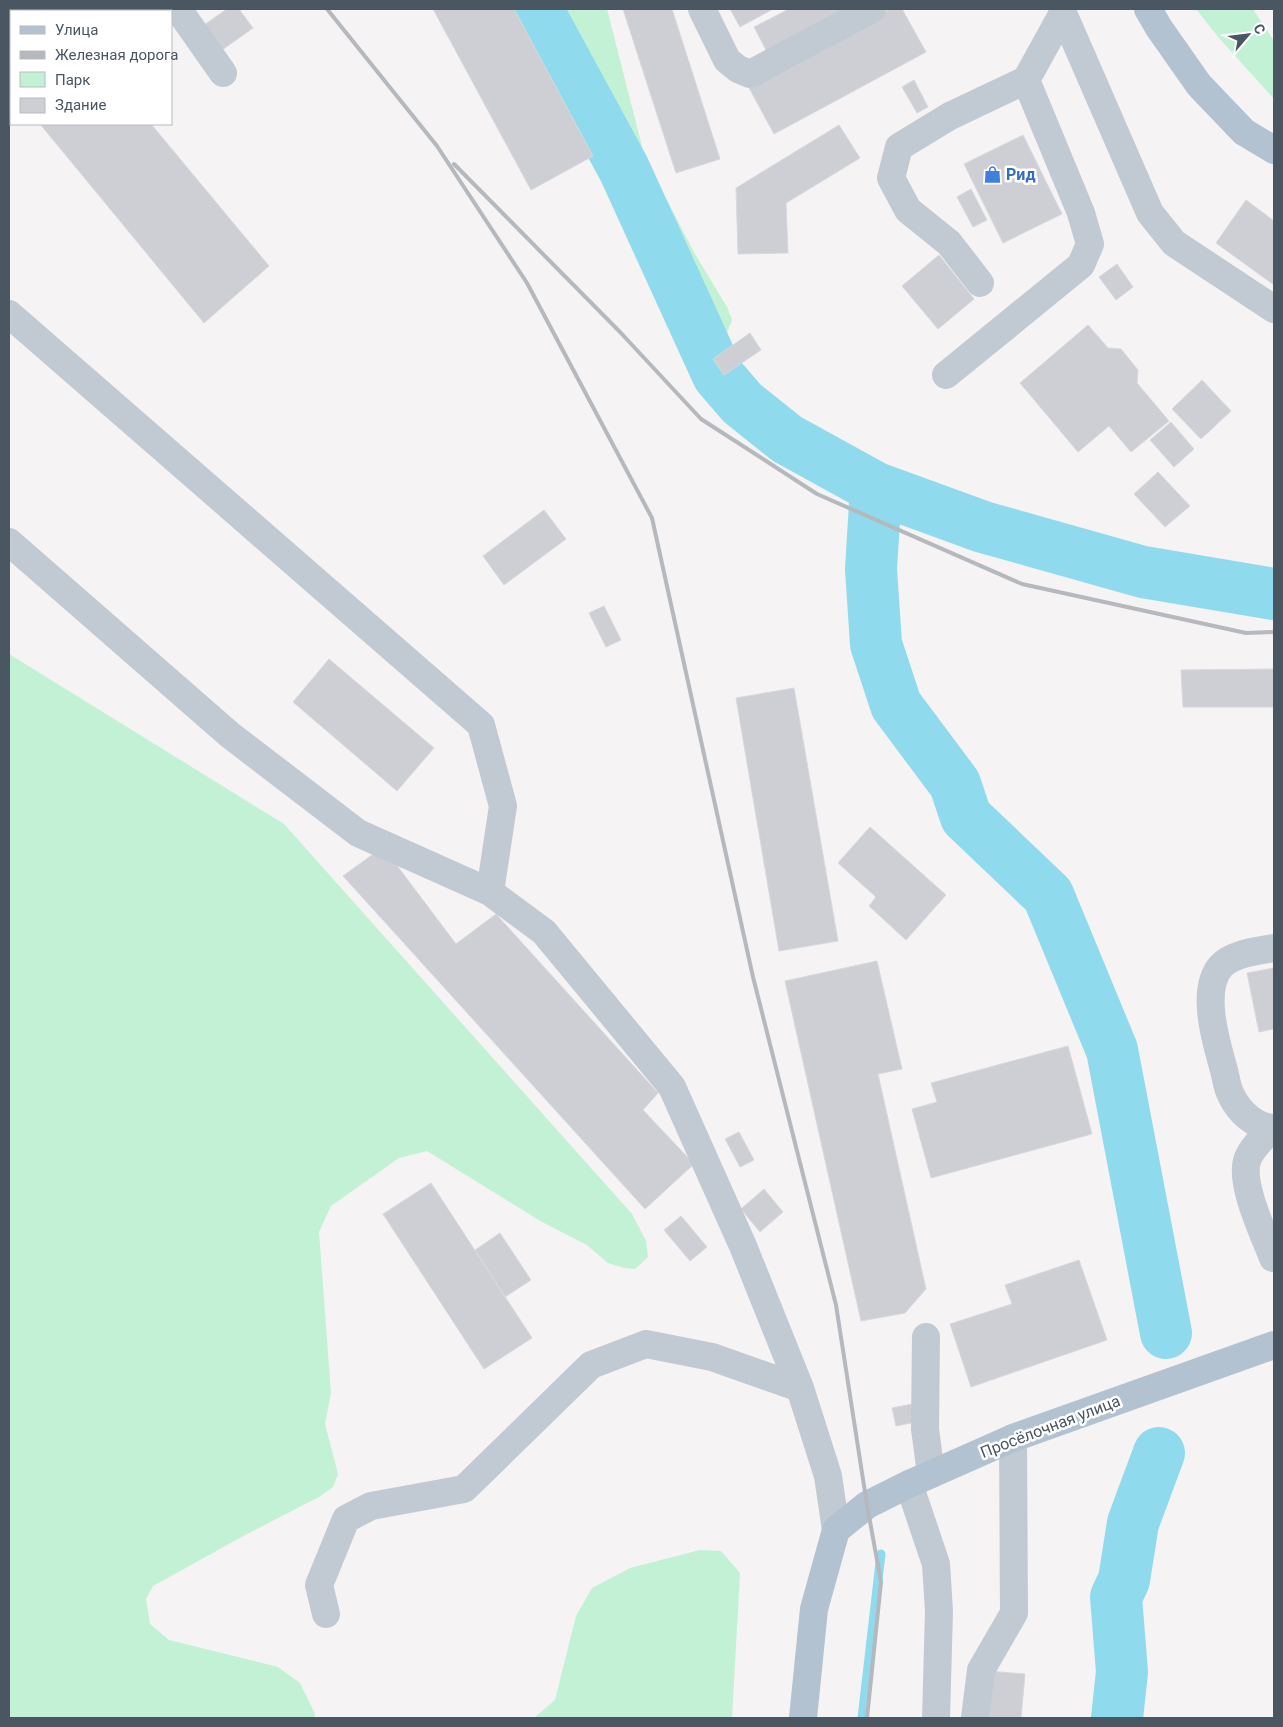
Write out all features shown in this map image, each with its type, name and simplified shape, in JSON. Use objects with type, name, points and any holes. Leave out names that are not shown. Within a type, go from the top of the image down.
[{"type":"main road","points":[[1148,9],[1199,85],[1244,132],[1274,150]]},
{"type":"main road","name":"Просёлочная улица","points":[[836,1530],[867,1505],[920,1479],[1013,1438],[1274,1345]]},
{"type":"main road","points":[[804,1718],[814,1609],[836,1530]]},
{"type":"lane","points":[[178,9],[223,73]]},
{"type":"lane","points":[[702,9],[727,60],[738,69],[750,74],[872,9]]},
{"type":"lane","points":[[980,284],[949,243],[908,210],[891,178],[898,147],[950,116],[1026,80],[1063,11]]},
{"type":"lane","points":[[1063,11],[1150,213],[1174,243],[1274,309]]},
{"type":"lane","points":[[946,375],[1081,265],[1090,244],[1081,213],[1026,80]]},
{"type":"lane","points":[[9,314],[481,725],[503,806],[490,892]]},
{"type":"lane","points":[[9,542],[230,735],[358,833],[490,892],[544,932],[672,1087],[743,1246],[800,1388],[828,1476],[836,1530]]},
{"type":"lane","points":[[1273,1128],[1260,1126],[1243,1113],[1230,1095],[1217,1046],[1211,1011],[1211,991],[1214,976],[1222,965],[1239,956],[1274,948]]},
{"type":"lane","points":[[1273,1128],[1254,1148],[1248,1158],[1245,1171],[1246,1184],[1273,1258]]},
{"type":"lane","points":[[926,1337],[925,1429],[920,1479],[936,1564],[940,1611],[936,1718]]},
{"type":"lane","points":[[326,1614],[319,1585],[346,1519],[371,1506],[464,1489],[591,1365],[646,1344],[712,1357],[800,1388]]},
{"type":"lane","points":[[975,1718],[981,1670],[1014,1613],[1013,1438]]},
{"type":"green space","points":[[559,9],[607,9],[645,158],[695,254],[727,307],[732,320],[727,333],[720,339],[706,340],[691,325],[673,294],[657,246],[571,44]]},
{"type":"green space","points":[[1196,9],[1253,9],[1274,41],[1274,99],[1219,38]]},
{"type":"green space","points":[[9,654],[284,824],[632,1214],[646,1241],[648,1257],[635,1269],[608,1263],[587,1245],[542,1222],[427,1151],[399,1158],[331,1206],[319,1232],[331,1393],[325,1424],[338,1474],[333,1487],[319,1497],[153,1586],[146,1599],[150,1624],[169,1640],[278,1667],[300,1683],[315,1714],[314,1718],[9,1718]]},
{"type":"green space","points":[[700,1550],[721,1551],[740,1573],[732,1718],[534,1718],[555,1700],[576,1616],[592,1588],[630,1568]]},
{"type":"building","points":[[96,9],[97,10],[35,10]]},
{"type":"building","points":[[227,9],[239,9],[253,28],[222,50],[204,25]]},
{"type":"building","points":[[433,9],[514,9],[593,156],[531,190]]},
{"type":"building","points":[[623,9],[672,9],[720,159],[676,173]]},
{"type":"building","points":[[730,9],[773,9],[740,27]]},
{"type":"building","points":[[789,9],[858,9],[769,56],[754,27]]},
{"type":"building","points":[[890,9],[902,9],[926,52],[774,134],[748,86]]},
{"type":"building","points":[[10,31],[10,88],[9,86]]},
{"type":"building","points":[[914,80],[928,107],[917,113],[902,87]]},
{"type":"building","points":[[41,125],[152,125],[269,266],[204,323]]},
{"type":"building","points":[[839,125],[860,158],[786,203],[788,253],[738,254],[736,188]]},
{"type":"building","points":[[1023,135],[1062,214],[1003,243],[964,164]]},
{"type":"building","points":[[971,189],[987,220],[973,227],[957,197]]},
{"type":"building","points":[[1246,200],[1274,221],[1274,285],[1216,243]]},
{"type":"building","points":[[939,255],[974,299],[938,329],[902,286]]},
{"type":"building","points":[[1117,264],[1133,287],[1116,300],[1099,277]]},
{"type":"building","points":[[1088,325],[1108,348],[1121,349],[1138,370],[1137,383],[1169,421],[1131,452],[1109,426],[1078,452],[1020,383]]},
{"type":"building","points":[[750,333],[761,350],[724,375],[713,359]]},
{"type":"building","points":[[1202,380],[1231,411],[1201,439],[1172,409]]},
{"type":"building","points":[[1171,422],[1194,449],[1174,467],[1150,440]]},
{"type":"building","points":[[1158,472],[1190,506],[1165,527],[1134,494]]},
{"type":"building","points":[[544,510],[566,539],[504,585],[483,556]]},
{"type":"building","points":[[604,606],[621,640],[606,647],[589,613]]},
{"type":"building","points":[[329,659],[434,748],[397,791],[293,702]]},
{"type":"building","points":[[1274,669],[1274,707],[1183,707],[1181,670]]},
{"type":"building","points":[[794,688],[838,941],[779,951],[736,698]]},
{"type":"building","points":[[870,827],[946,895],[906,940],[869,906],[876,897],[838,863]]},
{"type":"building","points":[[383,847],[456,944],[496,914],[658,1093],[643,1110],[694,1164],[645,1209],[343,876]]},
{"type":"building","points":[[877,961],[902,1069],[878,1074],[926,1289],[905,1313],[861,1321],[785,981]]},
{"type":"building","points":[[1274,968],[1274,1029],[1259,1032],[1247,973]]},
{"type":"building","points":[[1068,1046],[1092,1134],[931,1178],[912,1109],[937,1102],[931,1083]]},
{"type":"building","points":[[739,1132],[754,1160],[740,1167],[725,1139]]},
{"type":"building","points":[[431,1183],[532,1338],[484,1369],[383,1214]]},
{"type":"building","points":[[764,1189],[783,1212],[760,1232],[741,1209]]},
{"type":"building","points":[[681,1216],[707,1247],[690,1261],[664,1230]]},
{"type":"building","points":[[500,1233],[531,1280],[505,1297],[475,1250]]},
{"type":"building","points":[[1079,1260],[1107,1340],[971,1387],[950,1324],[1012,1304],[1005,1285]]},
{"type":"building","points":[[912,1404],[916,1422],[896,1426],[892,1408]]},
{"type":"building","points":[[989,1671],[1025,1674],[1021,1718],[986,1718]]},
{"type":"waterway","points":[[537,9],[624,169],[718,375],[742,403],[787,439],[876,488],[983,527],[1143,572],[1274,594]]},
{"type":"waterway","points":[[876,488],[871,569],[876,644],[896,705],[955,784],[966,817],[1048,895],[1112,1050],[1166,1333]]},
{"type":"waterway","points":[[1117,1718],[1122,1672],[1116,1597],[1124,1580],[1133,1523],[1159,1453]]},
{"type":"waterway","points":[[862,1718],[881,1554]]},
{"type":"railway","points":[[327,9],[437,146],[527,283],[652,518],[753,977],[836,1305],[881,1582],[867,1718]]},
{"type":"railway","points":[[454,164],[620,332],[701,419],[817,494],[1022,584],[1246,633],[1274,632]]},
{"type":"place","name":"Рид","points":[[992,174]]}]
